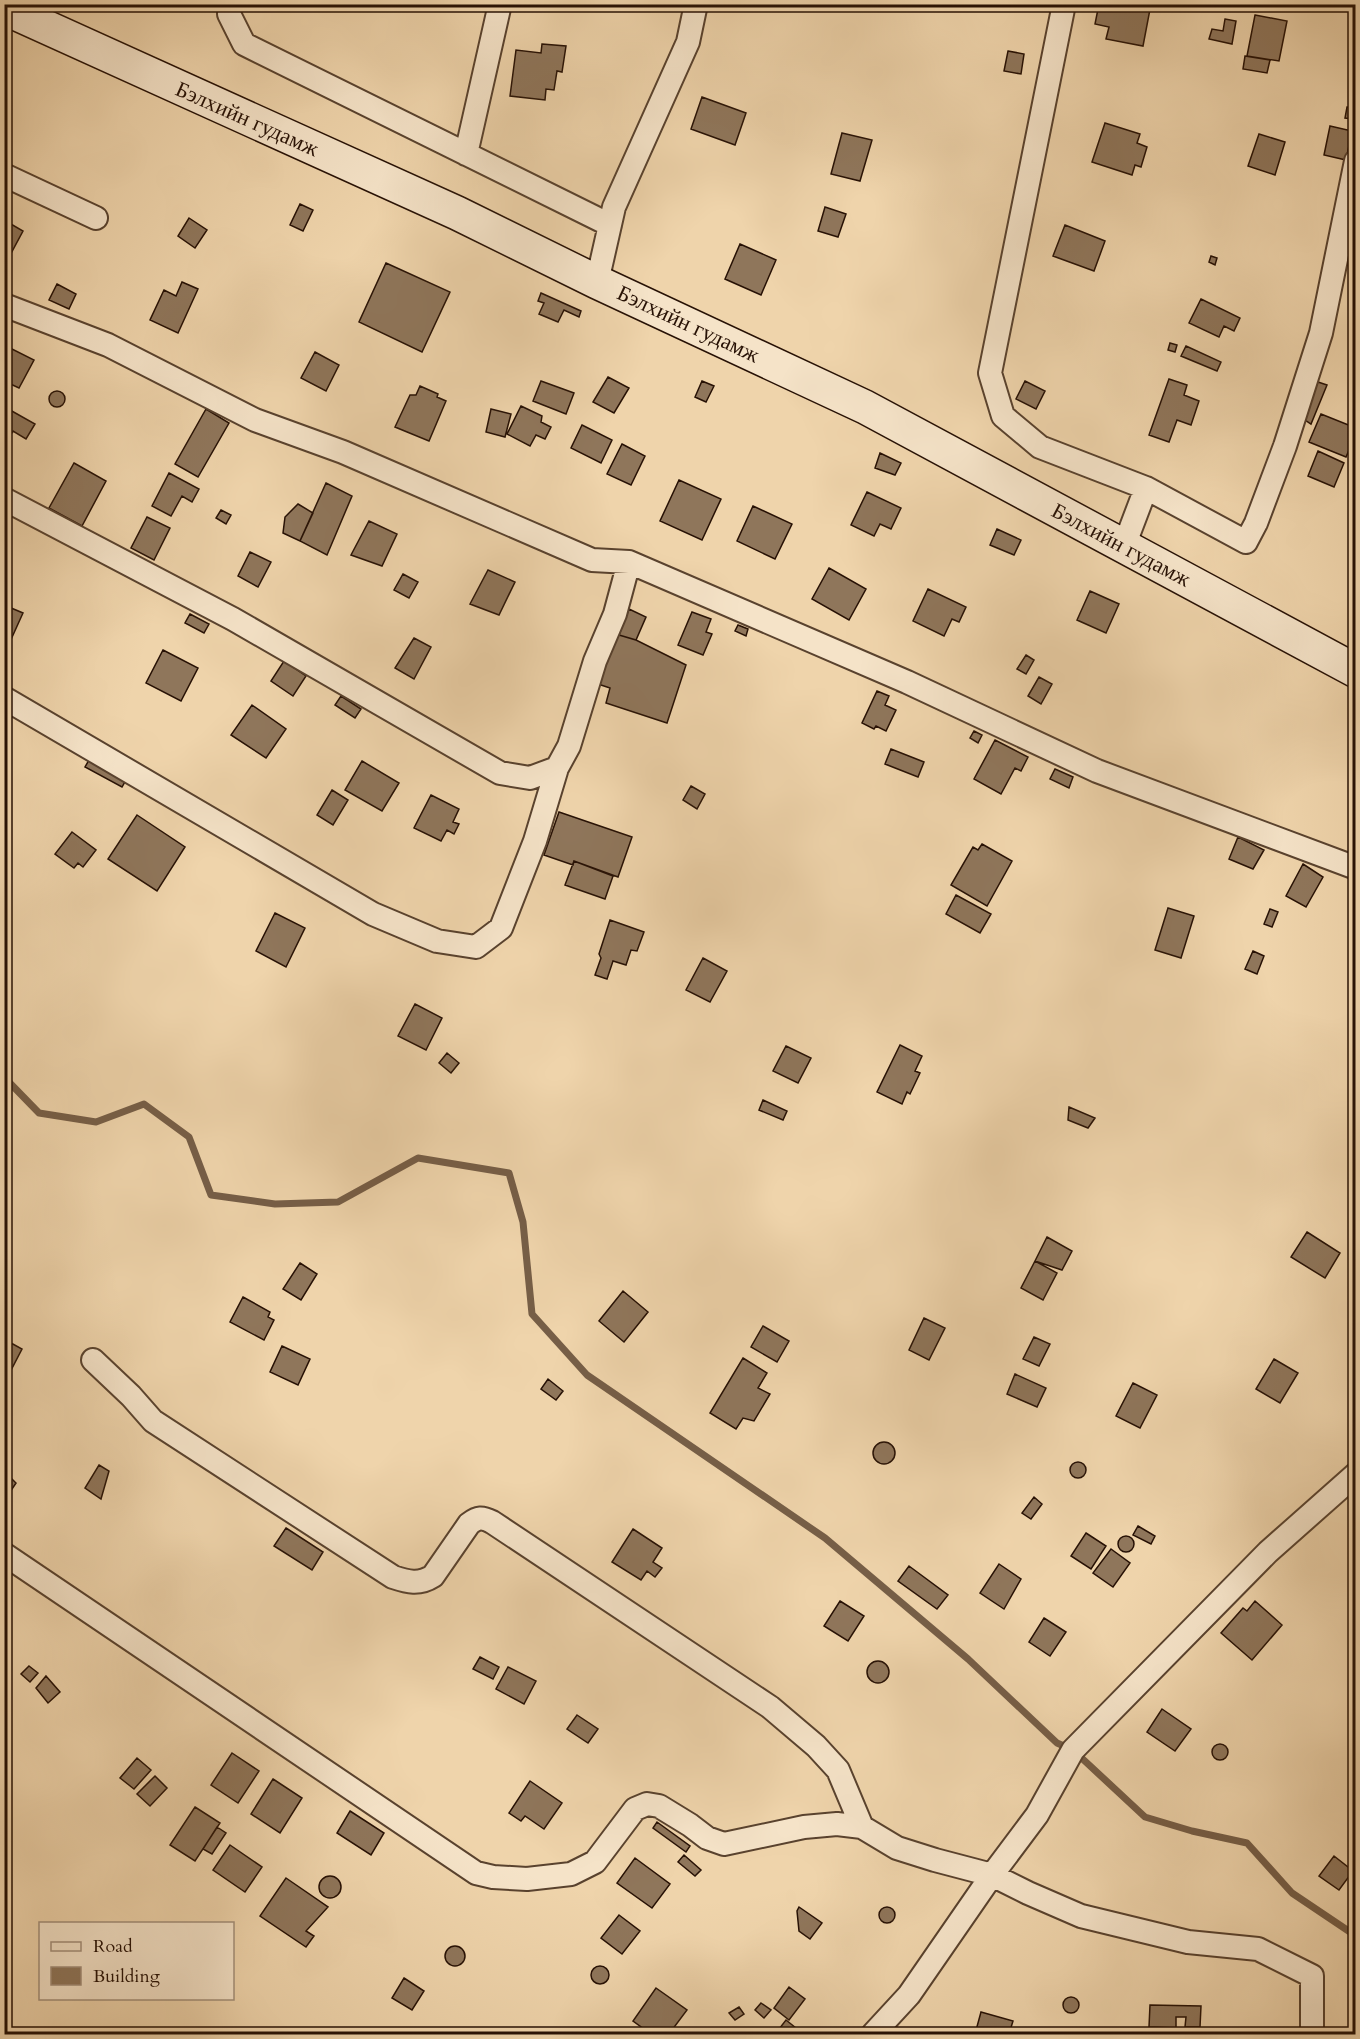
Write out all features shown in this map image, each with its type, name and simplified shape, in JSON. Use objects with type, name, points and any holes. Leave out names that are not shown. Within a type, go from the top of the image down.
[{"type":"main road","name":"Бэлхийн гудамж","points":[[4,8],[457,213],[597,282],[865,407],[1356,671]]},
{"type":"street","points":[[231,4],[229,14],[244,44],[610,225]]},
{"type":"street","points":[[466,154],[500,4]]},
{"type":"street","points":[[597,282],[614,207],[688,42],[696,4]]},
{"type":"street","points":[[1064,4],[990,373],[1003,416],[1040,447],[1146,488],[1246,542],[1256,524],[1285,446],[1321,333],[1356,161]]},
{"type":"street","points":[[4,175],[96,218]]},
{"type":"street","points":[[4,305],[108,345],[255,420],[343,452],[592,560],[629,562],[907,682],[1097,771],[1356,868]]},
{"type":"street","points":[[1124,546],[1146,488]]},
{"type":"street","points":[[4,499],[233,619],[500,773],[530,778],[557,768]]},
{"type":"street","points":[[4,699],[373,914],[437,941],[476,947],[501,928],[535,841],[557,768],[568,746],[595,662],[615,614],[629,562]]},
{"type":"street","points":[[93,1360],[131,1396],[153,1421],[393,1577],[407,1582],[426,1581],[433,1576],[469,1524],[476,1518],[484,1518],[492,1522],[770,1707],[816,1746],[838,1770],[862,1827]]},
{"type":"street","points":[[873,2034],[909,1995],[992,1875],[1037,1815],[1073,1750],[1268,1551],[1356,1474]]},
{"type":"street","points":[[4,1554],[476,1873],[493,1877],[527,1879],[571,1874],[595,1862],[635,1809],[647,1804],[659,1806],[707,1838],[724,1844],[804,1827],[837,1824],[862,1827],[897,1848],[992,1875],[1081,1916],[1188,1942],[1258,1949],[1312,1977],[1312,2034]]},
{"type":"building","points":[[1015,4],[1037,4],[1036,9]]},
{"type":"building","points":[[1099,4],[1151,4],[1143,46],[1106,39],[1109,27],[1095,24]]},
{"type":"building","points":[[1255,15],[1287,21],[1279,61],[1247,56]]},
{"type":"building","points":[[1225,19],[1236,21],[1232,44],[1209,39],[1212,29],[1223,31]]},
{"type":"building","points":[[542,44],[566,46],[562,72],[557,71],[554,90],[546,89],[545,100],[510,96],[516,50],[541,53]]},
{"type":"building","points":[[1008,51],[1024,54],[1021,74],[1004,71]]},
{"type":"building","points":[[1245,56],[1270,60],[1267,73],[1243,69]]},
{"type":"building","points":[[702,97],[746,113],[735,145],[691,129]]},
{"type":"building","points":[[1347,107],[1355,108],[1353,119],[1345,118]]},
{"type":"building","points":[[1105,123],[1140,134],[1137,143],[1147,147],[1141,167],[1135,165],[1132,175],[1092,162]]},
{"type":"building","points":[[1330,126],[1352,131],[1346,160],[1324,155]]},
{"type":"building","points":[[842,133],[872,140],[860,181],[831,174]]},
{"type":"building","points":[[1259,134],[1285,142],[1275,175],[1248,166]]},
{"type":"building","points":[[300,204],[313,210],[303,231],[290,225]]},
{"type":"building","points":[[825,207],[846,214],[838,237],[818,231]]},
{"type":"building","points":[[189,218],[207,230],[195,248],[178,236]]},
{"type":"building","points":[[4,220],[23,231],[8,259],[4,257]]},
{"type":"building","points":[[1065,225],[1105,241],[1094,271],[1053,256]]},
{"type":"building","points":[[740,244],[776,260],[761,295],[725,279]]},
{"type":"building","points":[[1211,256],[1217,258],[1215,265],[1209,262]]},
{"type":"building","points":[[386,263],[450,292],[422,352],[359,322]]},
{"type":"building","points":[[182,282],[198,289],[178,333],[150,320],[164,290],[176,296]]},
{"type":"building","points":[[57,284],[76,294],[69,309],[49,300]]},
{"type":"building","points":[[541,293],[581,311],[579,317],[564,310],[558,322],[539,314],[544,303],[538,301]]},
{"type":"building","points":[[1201,299],[1240,318],[1234,331],[1224,326],[1219,337],[1189,323]]},
{"type":"building","points":[[1170,343],[1177,345],[1175,352],[1168,350]]},
{"type":"building","points":[[4,345],[34,360],[19,388],[4,381]]},
{"type":"building","points":[[1186,346],[1221,362],[1217,371],[1181,356]]},
{"type":"building","points":[[315,352],[339,365],[326,391],[301,378]]},
{"type":"building","points":[[608,377],[629,388],[614,413],[593,402]]},
{"type":"building","points":[[1169,379],[1187,385],[1184,395],[1199,401],[1191,425],[1177,420],[1169,442],[1149,435]]},
{"type":"building","points":[[541,381],[574,393],[566,414],[533,401]]},
{"type":"building","points":[[702,381],[714,386],[706,402],[695,397]]},
{"type":"building","points":[[1025,381],[1045,391],[1036,409],[1016,399]]},
{"type":"building","points":[[1318,382],[1327,385],[1311,424],[1302,418]]},
{"type":"building","points":[[420,386],[438,394],[437,397],[446,401],[429,441],[395,427],[410,395],[416,395]]},
{"type":"building","points":[[57,391],[63,393],[65,399],[63,405],[57,407],[51,405],[49,399],[51,393]]},
{"type":"building","points":[[521,406],[542,416],[541,422],[551,427],[545,439],[536,435],[530,446],[507,434]]},
{"type":"building","points":[[206,409],[229,423],[198,477],[175,464]]},
{"type":"building","points":[[491,409],[511,414],[505,437],[486,432]]},
{"type":"building","points":[[10,410],[35,424],[26,439],[13,431],[10,436],[4,432],[4,418]]},
{"type":"building","points":[[1321,414],[1356,428],[1356,434],[1346,457],[1309,442]]},
{"type":"building","points":[[582,425],[612,440],[601,463],[571,448]]},
{"type":"building","points":[[622,444],[645,456],[631,485],[607,474]]},
{"type":"building","points":[[1318,451],[1344,463],[1334,487],[1308,476]]},
{"type":"building","points":[[880,453],[901,463],[895,475],[875,468]]},
{"type":"building","points":[[74,463],[106,481],[82,526],[49,508]]},
{"type":"building","points":[[169,473],[199,489],[192,502],[182,496],[171,516],[152,506]]},
{"type":"building","points":[[679,480],[721,499],[702,540],[660,521]]},
{"type":"building","points":[[326,483],[352,496],[327,555],[300,541]]},
{"type":"building","points":[[867,492],[901,508],[891,529],[880,524],[874,536],[851,525]]},
{"type":"building","points":[[1356,496],[1356,511],[1350,509]]},
{"type":"building","points":[[298,504],[313,513],[300,541],[283,533],[285,517]]},
{"type":"building","points":[[753,506],[792,524],[775,559],[737,541]]},
{"type":"building","points":[[221,510],[231,515],[226,524],[216,518]]},
{"type":"building","points":[[147,517],[170,528],[154,560],[131,548]]},
{"type":"building","points":[[369,521],[397,534],[382,566],[351,555]]},
{"type":"building","points":[[997,529],[1021,540],[1014,555],[990,545]]},
{"type":"building","points":[[250,552],[271,562],[258,587],[238,576]]},
{"type":"building","points":[[829,568],[866,589],[849,620],[812,599]]},
{"type":"building","points":[[488,570],[515,582],[499,615],[470,604]]},
{"type":"building","points":[[403,574],[418,582],[409,598],[394,590]]},
{"type":"building","points":[[928,589],[966,607],[959,622],[952,619],[944,636],[913,621]]},
{"type":"building","points":[[1090,591],[1119,604],[1106,633],[1077,620]]},
{"type":"building","points":[[4,605],[23,613],[8,646],[4,645]]},
{"type":"building","points":[[629,609],[646,617],[636,640],[619,635]]},
{"type":"building","points":[[692,612],[711,619],[706,632],[712,634],[703,655],[678,645]]},
{"type":"building","points":[[190,614],[209,624],[204,633],[185,623]]},
{"type":"building","points":[[738,625],[748,629],[746,636],[735,631]]},
{"type":"building","points":[[619,635],[636,640],[686,665],[667,723],[606,703],[610,688],[595,683],[610,647]]},
{"type":"building","points":[[414,638],[431,647],[414,679],[395,668]]},
{"type":"building","points":[[163,650],[198,668],[181,701],[146,683]]},
{"type":"building","points":[[1026,655],[1034,660],[1026,674],[1017,669]]},
{"type":"building","points":[[284,661],[306,676],[293,696],[271,681]]},
{"type":"building","points":[[1039,677],[1052,684],[1041,704],[1028,696]]},
{"type":"building","points":[[877,691],[889,696],[885,705],[896,710],[886,731],[876,726],[874,729],[862,723]]},
{"type":"building","points":[[341,696],[361,709],[355,718],[335,705]]},
{"type":"building","points":[[252,705],[286,729],[266,758],[231,735]]},
{"type":"building","points":[[974,731],[982,735],[978,743],[970,738]]},
{"type":"building","points":[[995,740],[1028,757],[1021,771],[1015,768],[1001,794],[974,779]]},
{"type":"building","points":[[891,749],[924,762],[918,777],[885,764]]},
{"type":"building","points":[[89,760],[126,780],[122,787],[85,767]]},
{"type":"building","points":[[362,761],[399,783],[382,811],[345,790]]},
{"type":"building","points":[[1055,769],[1073,777],[1069,788],[1050,779]]},
{"type":"building","points":[[691,786],[705,794],[697,809],[683,800]]},
{"type":"building","points":[[332,790],[348,800],[333,825],[317,815]]},
{"type":"building","points":[[431,795],[459,809],[453,822],[459,824],[454,834],[447,830],[441,841],[414,828]]},
{"type":"building","points":[[559,812],[632,837],[618,877],[574,861],[573,865],[544,855]]},
{"type":"building","points":[[137,815],[185,847],[157,891],[108,859]]},
{"type":"building","points":[[72,832],[96,850],[83,867],[78,863],[74,868],[55,854]]},
{"type":"building","points":[[1238,837],[1264,850],[1253,869],[1229,859]]},
{"type":"building","points":[[982,844],[1012,861],[987,906],[951,885],[973,847],[978,850]]},
{"type":"building","points":[[574,861],[613,876],[605,899],[565,885]]},
{"type":"building","points":[[1303,864],[1323,877],[1306,907],[1286,896]]},
{"type":"building","points":[[956,895],[991,914],[980,933],[946,914]]},
{"type":"building","points":[[1168,908],[1194,916],[1181,958],[1155,950]]},
{"type":"building","points":[[1270,909],[1278,912],[1272,927],[1264,924]]},
{"type":"building","points":[[275,913],[305,928],[286,967],[256,951]]},
{"type":"building","points":[[610,920],[644,932],[637,951],[631,950],[626,965],[613,961],[607,979],[595,975]]},
{"type":"building","points":[[1253,951],[1264,956],[1257,974],[1245,969]]},
{"type":"building","points":[[703,958],[727,971],[710,1002],[686,990]]},
{"type":"building","points":[[415,1004],[442,1018],[426,1050],[398,1036]]},
{"type":"building","points":[[900,1045],[922,1056],[915,1071],[920,1073],[910,1094],[907,1092],[902,1104],[877,1092]]},
{"type":"building","points":[[786,1046],[811,1058],[798,1083],[773,1071]]},
{"type":"building","points":[[447,1053],[459,1063],[451,1073],[439,1063]]},
{"type":"building","points":[[763,1100],[787,1111],[783,1120],[759,1110]]},
{"type":"building","points":[[1069,1107],[1095,1118],[1088,1128],[1068,1120]]},
{"type":"building","points":[[1307,1232],[1340,1253],[1325,1278],[1291,1257]]},
{"type":"building","points":[[1047,1237],[1072,1251],[1062,1270],[1035,1261]]},
{"type":"building","points":[[1035,1261],[1057,1273],[1043,1300],[1021,1288]]},
{"type":"building","points":[[300,1263],[317,1274],[301,1300],[283,1289]]},
{"type":"building","points":[[623,1291],[648,1312],[624,1342],[599,1321]]},
{"type":"building","points":[[243,1297],[270,1312],[268,1317],[274,1320],[264,1340],[230,1322]]},
{"type":"building","points":[[924,1318],[945,1328],[929,1360],[909,1350]]},
{"type":"building","points":[[763,1326],[789,1341],[777,1362],[751,1347]]},
{"type":"building","points":[[1034,1337],[1050,1344],[1039,1366],[1023,1359]]},
{"type":"building","points":[[11,1343],[22,1349],[9,1374],[4,1372],[4,1355]]},
{"type":"building","points":[[282,1346],[310,1359],[298,1385],[270,1372]]},
{"type":"building","points":[[743,1358],[767,1373],[758,1388],[770,1394],[754,1421],[743,1418],[736,1429],[710,1413]]},
{"type":"building","points":[[1274,1359],[1298,1373],[1280,1403],[1256,1389]]},
{"type":"building","points":[[1015,1374],[1046,1388],[1037,1407],[1007,1394]]},
{"type":"building","points":[[548,1379],[563,1391],[556,1400],[541,1389]]},
{"type":"building","points":[[1133,1383],[1157,1395],[1140,1428],[1116,1416]]},
{"type":"building","points":[[884,1442],[892,1445],[895,1453],[892,1461],[884,1464],[876,1461],[873,1453],[876,1445]]},
{"type":"building","points":[[1078,1462],[1086,1470],[1078,1478],[1070,1470]]},
{"type":"building","points":[[99,1465],[109,1471],[101,1499],[85,1488]]},
{"type":"building","points":[[4,1471],[16,1483],[4,1501]]},
{"type":"building","points":[[1034,1497],[1042,1504],[1031,1519],[1022,1513]]},
{"type":"building","points":[[1138,1526],[1155,1536],[1151,1544],[1133,1535]]},
{"type":"building","points":[[286,1528],[323,1552],[312,1570],[274,1546]]},
{"type":"building","points":[[633,1529],[662,1548],[653,1562],[662,1568],[655,1577],[647,1571],[641,1580],[612,1562]]},
{"type":"building","points":[[1086,1533],[1106,1546],[1091,1569],[1071,1556]]},
{"type":"building","points":[[1126,1536],[1132,1538],[1134,1544],[1132,1550],[1126,1552],[1120,1550],[1118,1544],[1120,1538]]},
{"type":"building","points":[[1111,1549],[1130,1563],[1113,1587],[1093,1573]]},
{"type":"building","points":[[999,1564],[1021,1579],[1004,1609],[980,1593]]},
{"type":"building","points":[[909,1566],[948,1595],[937,1609],[898,1581]]},
{"type":"building","points":[[840,1601],[864,1616],[848,1641],[824,1626]]},
{"type":"building","points":[[1255,1601],[1282,1625],[1252,1660],[1221,1633],[1243,1608],[1247,1611]]},
{"type":"building","points":[[1044,1618],[1066,1632],[1050,1656],[1029,1642]]},
{"type":"building","points":[[480,1657],[499,1667],[493,1679],[473,1669]]},
{"type":"building","points":[[878,1661],[888,1668],[889,1672],[882,1682],[878,1683],[868,1676],[867,1672],[874,1662]]},
{"type":"building","points":[[29,1666],[38,1673],[30,1682],[21,1674]]},
{"type":"building","points":[[508,1667],[536,1681],[524,1704],[496,1689]]},
{"type":"building","points":[[46,1676],[60,1692],[48,1703],[36,1688]]},
{"type":"building","points":[[1356,1686],[1356,1699],[1350,1695]]},
{"type":"building","points":[[1162,1709],[1191,1729],[1175,1751],[1147,1732]]},
{"type":"building","points":[[577,1715],[598,1729],[588,1743],[567,1729]]},
{"type":"building","points":[[1220,1744],[1228,1752],[1220,1760],[1212,1752]]},
{"type":"building","points":[[232,1753],[259,1771],[238,1803],[211,1785]]},
{"type":"building","points":[[137,1758],[151,1770],[134,1789],[120,1778]]},
{"type":"building","points":[[155,1776],[167,1788],[150,1806],[137,1794]]},
{"type":"building","points":[[273,1779],[302,1798],[280,1833],[251,1814]]},
{"type":"building","points":[[530,1781],[562,1803],[544,1829],[525,1816],[521,1821],[509,1813]]},
{"type":"building","points":[[195,1807],[220,1823],[195,1861],[170,1845]]},
{"type":"building","points":[[350,1811],[384,1833],[371,1855],[337,1833]]},
{"type":"building","points":[[657,1822],[690,1846],[686,1852],[653,1828]]},
{"type":"building","points":[[217,1827],[226,1833],[212,1854],[203,1849]]},
{"type":"building","points":[[230,1845],[262,1867],[245,1892],[213,1870]]},
{"type":"building","points":[[684,1855],[701,1870],[695,1876],[678,1862]]},
{"type":"building","points":[[1334,1856],[1353,1871],[1339,1890],[1319,1876]]},
{"type":"building","points":[[635,1858],[670,1884],[652,1908],[617,1883]]},
{"type":"building","points":[[330,1876],[338,1879],[341,1887],[338,1895],[330,1898],[322,1895],[319,1887],[322,1879]]},
{"type":"building","points":[[286,1878],[328,1907],[306,1931],[314,1936],[306,1947],[260,1916]]},
{"type":"building","points":[[799,1907],[822,1923],[810,1939],[799,1931],[797,1911]]},
{"type":"building","points":[[887,1907],[895,1915],[887,1923],[879,1915]]},
{"type":"building","points":[[619,1915],[640,1931],[622,1954],[601,1938]]},
{"type":"building","points":[[455,1946],[462,1949],[465,1956],[462,1963],[455,1966],[448,1963],[445,1956],[448,1949]]},
{"type":"building","points":[[600,1966],[606,1969],[609,1975],[606,1981],[600,1984],[594,1981],[591,1975],[594,1969]]},
{"type":"building","points":[[404,1978],[424,1991],[412,2010],[392,1998]]},
{"type":"building","points":[[789,1987],[805,1999],[789,2020],[774,2008]]},
{"type":"building","points":[[656,1988],[687,2010],[669,2034],[651,2034],[633,2021]]},
{"type":"building","points":[[1071,1997],[1077,1999],[1079,2005],[1077,2011],[1071,2013],[1065,2011],[1063,2005],[1065,1999]]},
{"type":"building","points":[[761,2003],[771,2010],[764,2018],[755,2010]]},
{"type":"building","points":[[1150,2005],[1201,2006],[1200,2027],[1185,2027],[1186,2017],[1176,2017],[1176,2028],[1149,2027]]},
{"type":"building","points":[[739,2007],[744,2014],[735,2020],[729,2013]]},
{"type":"building","points":[[981,2012],[1013,2021],[1009,2034],[975,2034]]},
{"type":"building","points":[[786,2020],[801,2032],[786,2034],[779,2029]]},
{"type":"building","points":[[1069,2029],[1108,2033],[1108,2034],[1069,2034]]},
{"type":"waterway","points":[[4,1077],[39,1113],[96,1122],[144,1104],[189,1137],[211,1195],[275,1204],[338,1202],[418,1158],[509,1173],[523,1222],[532,1314],[587,1375],[825,1538],[968,1659],[1057,1743],[1073,1750],[1145,1817],[1192,1831],[1247,1843],[1292,1893],[1356,1936]]}]
